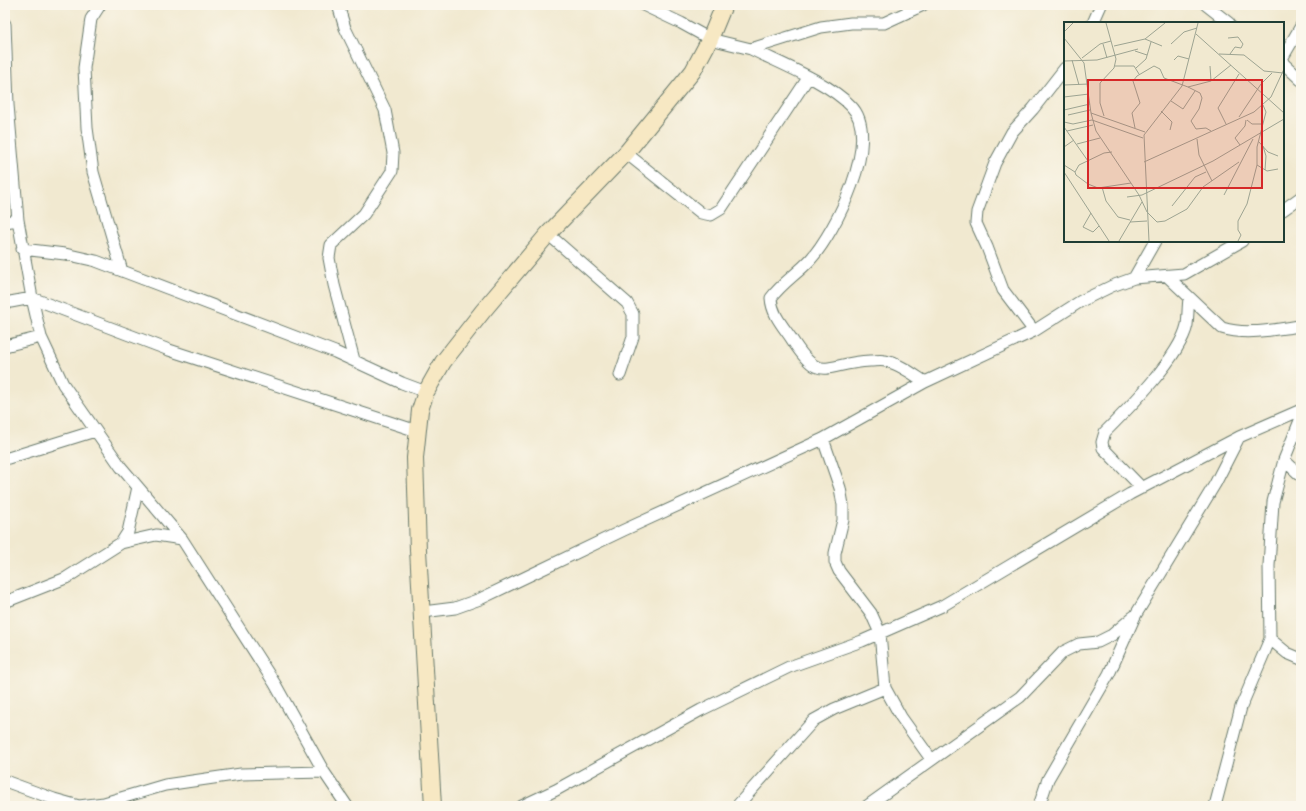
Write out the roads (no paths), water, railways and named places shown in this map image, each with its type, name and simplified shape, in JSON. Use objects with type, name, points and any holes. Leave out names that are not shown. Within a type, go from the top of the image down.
[{"type":"street","points":[[100,5],[91,19],[84,68],[87,128],[93,172],[122,272]]},
{"type":"street","points":[[338,5],[345,28],[385,110],[393,153],[392,171],[364,214],[331,245],[329,258],[334,285],[354,360]]},
{"type":"street","points":[[643,5],[710,40],[751,49],[808,78],[839,96],[852,107],[861,132],[859,164],[838,218],[810,260],[777,289],[771,298],[772,309],[803,358],[815,368],[826,369],[865,362],[885,361],[907,370],[925,382]]},
{"type":"street","points":[[433,806],[416,504],[415,458],[417,431],[426,392],[442,362],[548,234],[626,153],[692,71],[710,40],[724,5]]},
{"type":"street","points":[[751,49],[821,27],[851,23],[884,23],[923,5]]},
{"type":"street","points":[[1094,22],[1101,5]]},
{"type":"street","points":[[1206,5],[1228,22]]},
{"type":"street","points":[[5,25],[9,177],[18,220],[22,249],[41,337],[63,384],[95,431],[121,467],[182,539],[275,684],[324,772],[347,806]]},
{"type":"street","points":[[1284,55],[1301,26]]},
{"type":"street","points":[[1284,64],[1301,80]]},
{"type":"street","points":[[1034,331],[1003,290],[987,247],[976,223],[977,212],[995,163],[1012,132],[1033,109],[1064,69]]},
{"type":"street","points":[[626,153],[702,213],[711,215],[721,210],[808,78]]},
{"type":"street","points":[[1284,209],[1301,197]]},
{"type":"street","points":[[5,222],[18,220]]},
{"type":"street","points":[[548,234],[626,303],[633,314],[633,336],[620,375]]},
{"type":"street","points":[[1134,278],[1153,242]]},
{"type":"street","points":[[423,612],[455,608],[480,599],[624,530],[824,439],[925,382],[1034,331],[1081,301],[1112,286],[1134,278],[1168,277],[1184,274],[1240,242]]},
{"type":"street","points":[[22,249],[82,257],[354,360],[402,383],[426,392]]},
{"type":"street","points":[[1168,277],[1222,328],[1232,331],[1246,332],[1301,326]]},
{"type":"street","points":[[5,303],[32,298],[169,350],[417,431]]},
{"type":"street","points":[[1142,488],[1103,448],[1103,436],[1105,432],[1140,397],[1179,344],[1186,326],[1189,298]]},
{"type":"street","points":[[5,346],[41,337]]},
{"type":"street","points":[[522,806],[556,790],[701,710],[789,667],[880,633],[942,606],[1142,488],[1239,437],[1301,410]]},
{"type":"street","points":[[1215,806],[1241,707],[1270,638],[1269,566],[1273,502],[1284,460],[1301,418]]},
{"type":"street","points":[[5,459],[95,431]]},
{"type":"street","points":[[1039,806],[1048,780],[1109,674],[1135,616],[1215,484],[1239,437]]},
{"type":"street","points":[[824,439],[840,488],[843,505],[844,520],[835,553],[835,562],[839,571],[871,613],[880,633],[886,688],[902,717],[931,759]]},
{"type":"street","points":[[1284,460],[1301,476]]},
{"type":"street","points":[[121,543],[128,532],[138,487]]},
{"type":"street","points":[[5,602],[66,578],[121,543],[156,535],[182,539]]},
{"type":"street","points":[[867,806],[1020,697],[1063,652],[1079,644],[1098,642],[1112,635],[1135,616]]},
{"type":"street","points":[[1270,638],[1287,653],[1301,659]]},
{"type":"street","points":[[737,806],[814,720],[829,712],[886,688]]},
{"type":"street","points":[[5,780],[54,799],[79,806],[105,805],[165,785],[241,774],[324,772]]}]
